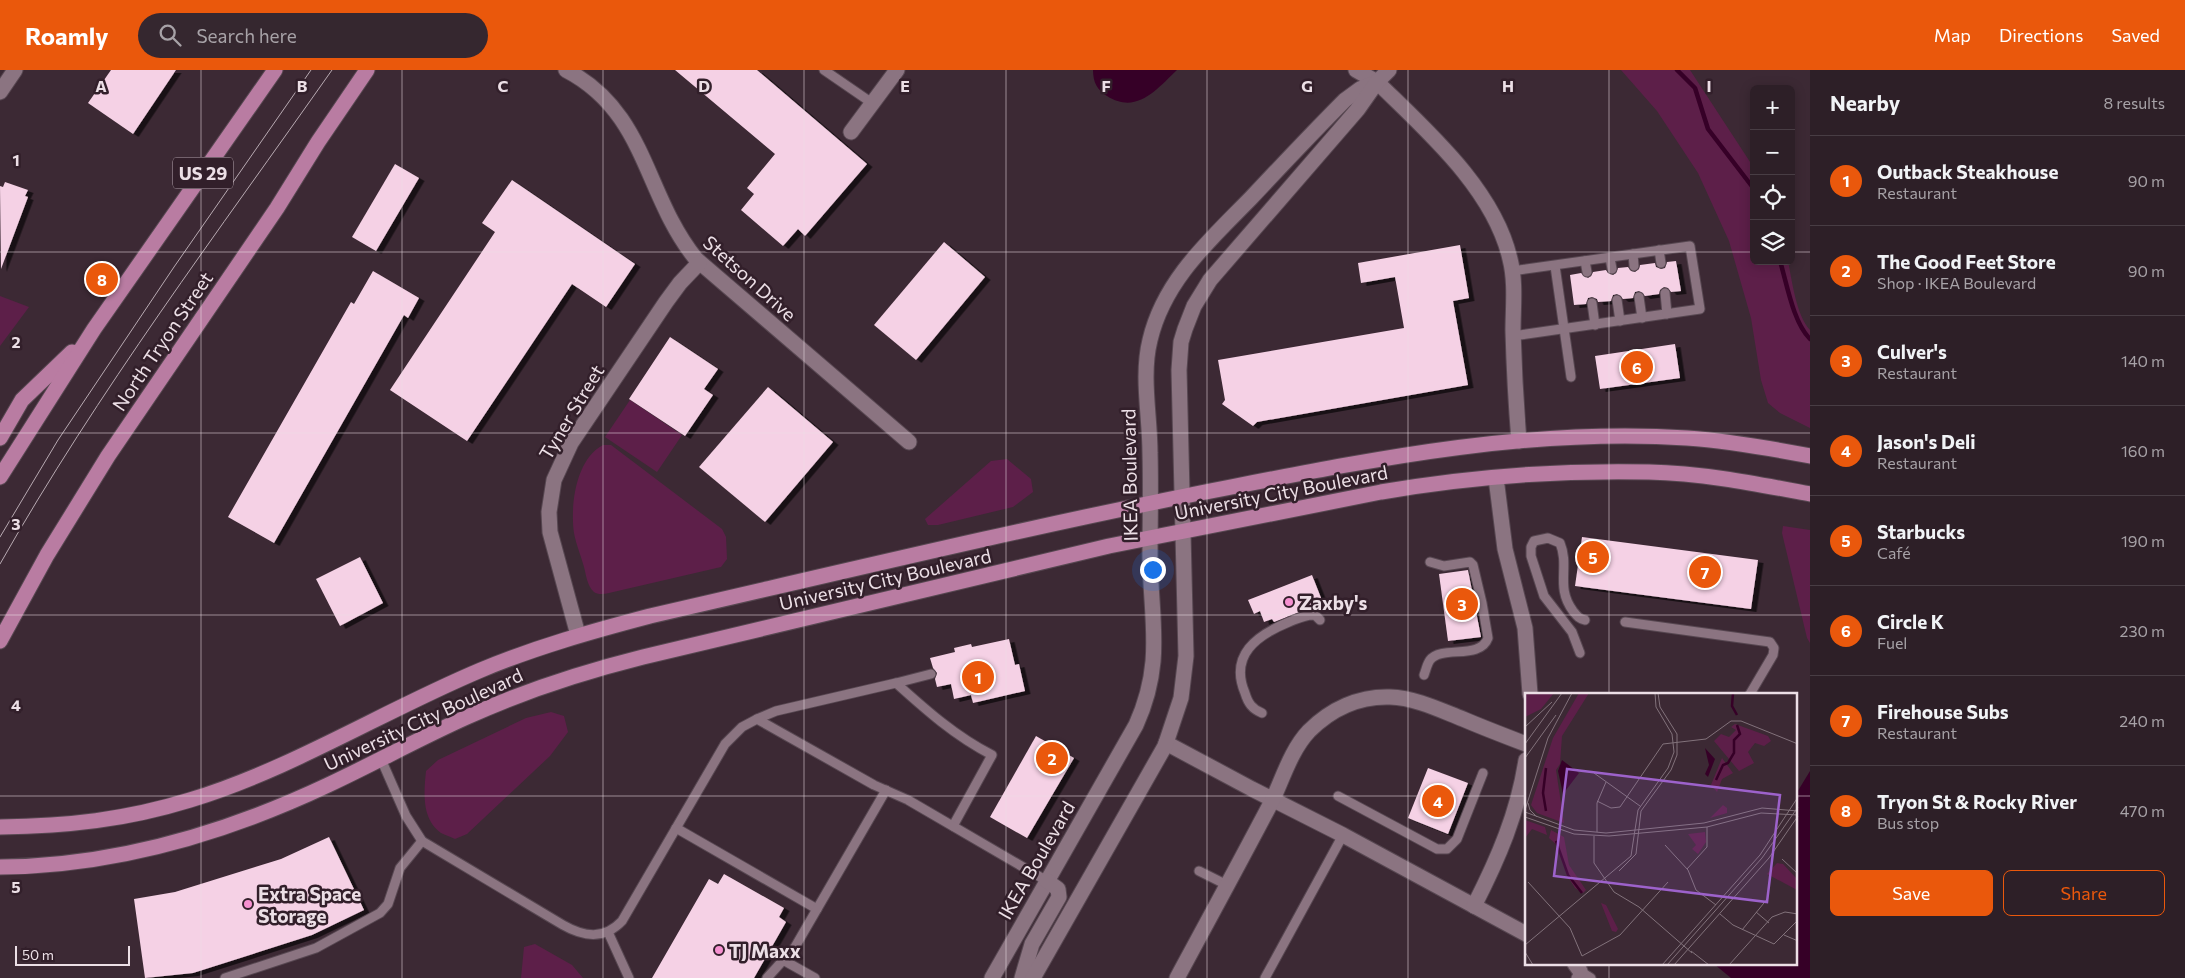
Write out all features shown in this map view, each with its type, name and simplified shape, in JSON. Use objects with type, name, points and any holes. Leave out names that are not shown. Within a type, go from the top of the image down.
[{"type":"main road","name":"US 29","points":[[94,329],[275,70]]},
{"type":"main road","name":"North Tryon Street","points":[[0,641],[46,555],[108,456],[277,208],[318,142],[367,70]]},
{"type":"main road","points":[[0,438],[22,400],[94,329]]},
{"type":"main road","points":[[0,477],[94,329]]},
{"type":"main road","name":"University City Boulevard","points":[[0,827],[46,827],[90,823],[122,818],[192,800],[275,767],[482,670],[578,635],[650,616],[1150,503],[1387,457],[1518,441],[1603,437],[1686,438],[1752,445],[1810,456]]},
{"type":"main road","name":"University City Boulevard","points":[[0,867],[71,863],[136,853],[176,843],[269,811],[501,702],[610,665],[1109,546],[1397,490],[1496,478],[1649,472],[1754,483],[1810,494]]},
{"type":"main road","points":[[0,816],[46,827]]},
{"type":"street","points":[[0,92],[15,70]]},
{"type":"street","name":"Stetson Drive","points":[[566,70],[590,86],[622,118],[632,134],[674,228],[699,263],[909,442]]},
{"type":"street","points":[[851,132],[897,70]]},
{"type":"street","points":[[1356,70],[1374,76],[1476,186],[1502,234],[1512,271],[1518,441]]},
{"type":"street","name":"IKEA Boulevard","points":[[992,978],[1136,725],[1147,698],[1152,678],[1155,647],[1150,538],[1150,453],[1146,364],[1150,340],[1158,316],[1170,291],[1195,256],[1346,100],[1374,76],[1389,70]]},
{"type":"street","name":"IKEA Boulevard","points":[[1033,978],[1166,743],[1181,698],[1186,669],[1179,370],[1181,342],[1194,306],[1221,266],[1358,109],[1374,76]]},
{"type":"street","name":"Tyner Street","points":[[578,635],[550,532],[551,497],[557,470],[571,443],[638,343],[680,283],[699,263]]},
{"type":"street","points":[[1496,478],[1505,549],[1525,628],[1530,693]]},
{"type":"street","points":[[1177,978],[1273,799],[1292,756],[1307,733],[1327,715],[1364,699],[1392,697],[1419,702],[1525,744]]},
{"type":"street","points":[[1166,743],[1343,834],[1525,933]]},
{"type":"street","points":[[1474,906],[1509,831],[1517,808],[1525,765]]},
{"type":"street","points":[[1022,978],[1032,944],[1059,897],[1058,889],[1047,881]]},
{"type":"lane","points":[[824,70],[872,103]]},
{"type":"lane","points":[[1512,271],[1690,246],[1700,309],[1513,336]]},
{"type":"lane","points":[[1659,250],[1661,263]]},
{"type":"lane","points":[[1633,254],[1634,266]]},
{"type":"lane","points":[[1610,258],[1612,269]]},
{"type":"lane","points":[[1585,261],[1587,272]]},
{"type":"lane","points":[[1555,266],[1571,377]]},
{"type":"lane","points":[[1665,293],[1668,314]]},
{"type":"lane","points":[[1639,297],[1642,318]]},
{"type":"lane","points":[[1616,300],[1620,321]]},
{"type":"lane","points":[[1592,303],[1595,325]]},
{"type":"lane","points":[[1580,653],[1572,632],[1544,596],[1530,551],[1534,541],[1551,538],[1560,543],[1564,597],[1578,617],[1585,620]]},
{"type":"lane","points":[[1424,675],[1428,662],[1435,656],[1479,648],[1486,643],[1488,638],[1473,565],[1467,562],[1444,566],[1430,562]]},
{"type":"lane","points":[[1262,712],[1252,706],[1241,685],[1240,672],[1246,651],[1258,638],[1269,630],[1307,615],[1315,615],[1320,620]]},
{"type":"lane","points":[[1626,622],[1770,642],[1774,648],[1773,655],[1751,693]]},
{"type":"lane","points":[[381,759],[406,816],[422,841],[574,931],[586,935],[608,932],[617,926],[625,916],[725,744],[742,727],[782,710],[931,674]]},
{"type":"lane","points":[[896,683],[951,731],[992,755],[953,826]]},
{"type":"lane","points":[[757,719],[953,826],[1047,881]]},
{"type":"lane","points":[[1338,796],[1437,849],[1447,849],[1457,839],[1483,773]]},
{"type":"lane","points":[[767,978],[795,947],[886,790]]},
{"type":"lane","points":[[676,828],[817,909]]},
{"type":"lane","points":[[1265,978],[1343,834]]},
{"type":"lane","points":[[225,978],[316,948],[380,913],[388,904],[400,868],[422,841]]},
{"type":"lane","points":[[1199,871],[1227,885]]},
{"type":"lane","points":[[608,932],[630,978]]},
{"type":"lane","points":[[783,960],[814,978]]},
{"type":"shaded area","points":[[1093,70],[1177,70],[1154,92],[1137,101],[1128,103],[1118,101],[1101,91],[1095,82]]},
{"type":"shaded area","points":[[1621,70],[1690,70],[1750,162],[1750,265],[1789,265],[1798,307],[1805,324],[1810,330],[1810,428],[1780,413],[1768,403],[1761,380],[1751,318],[1729,241],[1698,173],[1657,111]]},
{"type":"shaded area","points":[[0,296],[29,307],[0,346]]},
{"type":"shaded area","points":[[630,400],[682,435],[657,472],[605,437]]},
{"type":"shaded area","points":[[603,445],[611,445],[722,529],[726,537],[727,559],[721,567],[609,593],[599,594],[594,592],[588,583],[575,537],[573,509],[574,497],[581,472],[594,452]]},
{"type":"shaded area","points":[[1007,459],[1031,479],[1033,492],[1013,507],[938,525],[928,525],[925,519],[991,461]]},
{"type":"shaded area","points":[[1783,526],[1810,530],[1810,643],[1807,638],[1782,533]]},
{"type":"shaded area","points":[[551,712],[564,716],[568,732],[550,756],[467,834],[455,839],[441,833],[430,820],[427,813],[425,804],[426,771],[438,760],[526,718]]},
{"type":"shaded area","points":[[1810,771],[1810,978],[1731,978],[1716,966],[1798,966],[1798,791]]},
{"type":"shaded area","points":[[535,944],[572,965],[583,978],[521,978],[524,947]]},
{"type":"building","points":[[111,70],[176,70],[133,134],[88,103]]},
{"type":"building","points":[[675,70],[757,70],[867,164],[805,236],[798,229],[783,246],[741,210],[754,194],[747,188],[775,154]]},
{"type":"building","points":[[395,164],[419,178],[376,251],[352,237]]},
{"type":"building","points":[[512,180],[635,264],[606,307],[572,284],[467,441],[390,390],[495,232],[482,223]]},
{"type":"building","points":[[5,182],[28,190],[25,196],[28,197],[1,269],[0,186],[3,187]]},
{"type":"building","points":[[944,242],[985,277],[916,360],[874,325]]},
{"type":"building","points":[[1460,245],[1469,298],[1453,301],[1468,385],[1257,422],[1253,426],[1222,404],[1225,400],[1218,360],[1404,328],[1395,277],[1361,283],[1358,263]]},
{"type":"building","points":[[1676,261],[1681,291],[1671,292],[1668,288],[1664,287],[1660,290],[1659,294],[1645,296],[1639,291],[1635,292],[1633,298],[1623,299],[1617,294],[1613,295],[1611,301],[1598,302],[1597,299],[1592,297],[1588,298],[1586,304],[1574,305],[1570,275],[1581,273],[1588,278],[1593,272],[1606,270],[1613,275],[1618,268],[1628,267],[1631,271],[1635,272],[1639,269],[1640,265],[1655,263],[1656,267],[1661,269],[1665,268],[1667,262]]},
{"type":"building","points":[[373,271],[419,298],[408,318],[404,315],[274,543],[228,517],[351,302],[354,304]]},
{"type":"building","points":[[670,337],[718,369],[704,389],[713,395],[685,436],[629,399]]},
{"type":"building","points":[[1675,344],[1680,378],[1600,389],[1595,356]]},
{"type":"building","points":[[768,387],[833,442],[765,522],[699,467]]},
{"type":"building","points":[[1582,537],[1758,560],[1751,609],[1575,586]]},
{"type":"building","points":[[360,557],[383,603],[340,626],[316,579]]},
{"type":"building","points":[[1468,570],[1481,637],[1448,641],[1439,574]]},
{"type":"building","points":[[1312,575],[1323,603],[1274,622],[1272,619],[1264,622],[1260,611],[1254,614],[1248,600]]},
{"type":"building","points":[[1009,639],[1015,665],[1019,664],[1025,691],[973,703],[971,695],[954,699],[951,684],[937,687],[935,679],[937,673],[933,668],[930,658],[955,652],[954,648],[971,644],[972,647]]},
{"type":"building","points":[[1036,736],[1074,758],[1027,838],[990,817]]},
{"type":"building","points":[[1428,768],[1468,783],[1448,834],[1408,818]]},
{"type":"building","name":"Extra Space Storage","points":[[329,837],[364,910],[312,935],[193,973],[145,978],[134,899],[175,892],[281,859]]},
{"type":"building","name":"TJ Maxx","points":[[724,874],[784,908],[779,917],[786,922],[754,978],[652,978],[709,879],[718,884]]},
{"type":"waterway","points":[[1677,70],[1695,88],[1708,129],[1750,184]]},
{"type":"waterway","points":[[1781,265],[1795,313],[1804,332],[1810,339]]},
{"type":"tram line","points":[[0,537],[58,440],[174,267],[311,70]]},
{"type":"tram line","points":[[0,564],[77,437],[118,374],[332,70]]},
{"type":"place","name":"Tryon St & Rocky River","points":[[102,279]]},
{"type":"place","name":"Circle K","points":[[1637,367]]},
{"type":"place","name":"Starbucks","points":[[1593,557]]},
{"type":"place","name":"Firehouse Subs","points":[[1705,572]]},
{"type":"place","name":"Zaxby's","points":[[1289,602]]},
{"type":"place","name":"Culver's","points":[[1462,604]]},
{"type":"place","name":"Outback Steakhouse","points":[[978,677]]},
{"type":"place","name":"The Good Feet Store","points":[[1052,758]]},
{"type":"place","name":"Jason's Deli","points":[[1438,801]]},
{"type":"place","name":"Extra Space Storage","points":[[248,904]]},
{"type":"place","name":"TJ Maxx","points":[[719,950]]}]
